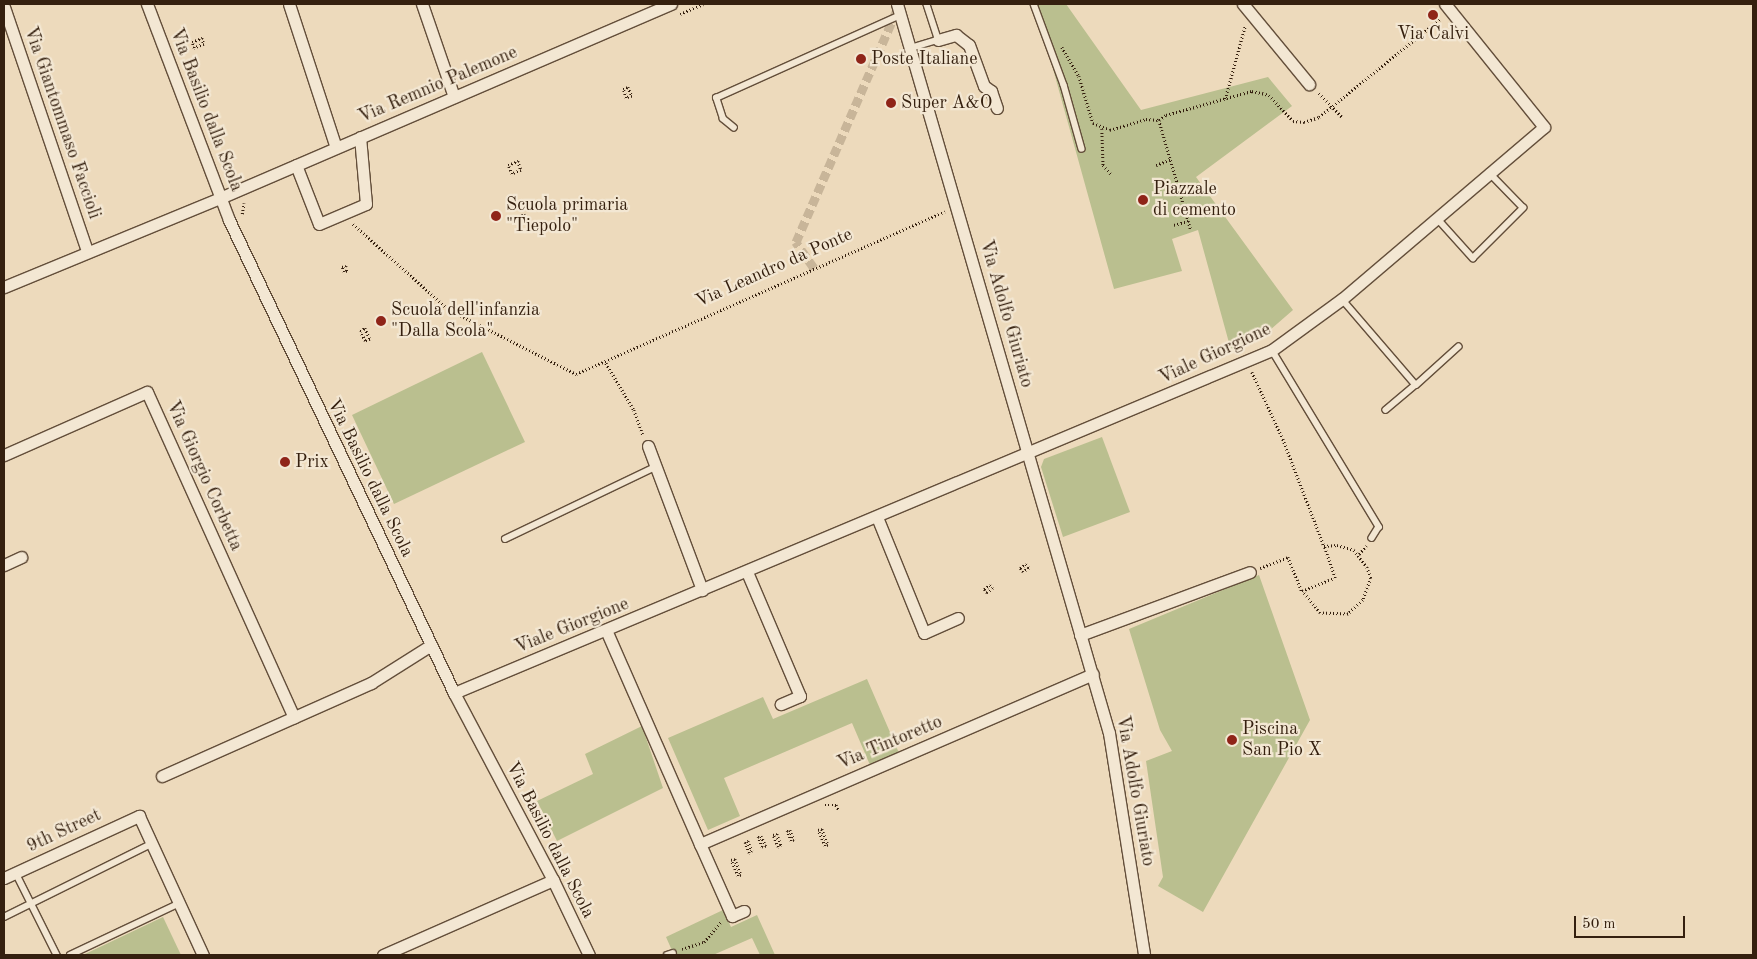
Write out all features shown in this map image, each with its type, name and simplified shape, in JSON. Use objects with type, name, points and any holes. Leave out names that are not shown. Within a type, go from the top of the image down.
[{"type":"street","name":"Via Basilio dalla Scola","points":[[147,4],[220,198],[431,646],[553,880],[588,955]]},
{"type":"street","points":[[289,4],[336,148]]},
{"type":"street","points":[[422,4],[454,97]]},
{"type":"street","name":"Via Remnio Palemone","points":[[4,287],[87,251],[220,198],[671,4]]},
{"type":"street","name":"Viale Giorgione","points":[[454,693],[876,518],[1272,350],[1342,300],[1544,127],[1445,4]]},
{"type":"street","points":[[1243,5],[1310,84]]},
{"type":"street","name":"Via Giantommaso Faccioli","points":[[4,6],[87,251]]},
{"type":"street","name":"Via Adolfo Giuriato","points":[[899,9],[958,206],[1027,454],[1109,733],[1144,955]]},
{"type":"street","points":[[938,40],[956,35],[969,45],[984,86],[991,90],[997,108]]},
{"type":"street","points":[[296,165],[318,224],[366,204],[360,137]]},
{"type":"street","name":"Via Giorgio Corbetta","points":[[4,455],[147,392],[294,717]]},
{"type":"street","points":[[648,446],[702,590]]},
{"type":"street","points":[[876,518],[924,633],[958,618]]},
{"type":"street","points":[[4,565],[22,557]]},
{"type":"street","points":[[747,572],[800,696],[780,704]]},
{"type":"street","points":[[1080,635],[1250,572]]},
{"type":"street","points":[[606,630],[730,912],[732,916],[744,912]]},
{"type":"street","points":[[162,776],[371,683],[431,646]]},
{"type":"street","name":"Via Tintoretto","points":[[700,844],[1093,674]]},
{"type":"street","name":"9th Street","points":[[4,878],[139,816],[153,843]]},
{"type":"street","points":[[153,843],[203,955]]},
{"type":"street","points":[[384,955],[553,880]]},
{"type":"lane","points":[[911,48],[938,40],[926,4]]},
{"type":"lane","points":[[1034,4],[1064,85],[1082,149]]},
{"type":"lane","points":[[734,128],[723,119],[716,98],[899,9]]},
{"type":"lane","points":[[1436,218],[1473,258],[1523,208],[1489,173]]},
{"type":"lane","points":[[1342,300],[1416,385]]},
{"type":"lane","points":[[1386,410],[1458,347]]},
{"type":"lane","points":[[1272,350],[1379,527],[1372,538]]},
{"type":"lane","points":[[505,539],[655,467]]},
{"type":"lane","points":[[4,917],[153,843]]},
{"type":"lane","points":[[16,872],[30,904],[57,955]]},
{"type":"lane","points":[[70,955],[180,903]]},
{"type":"path","points":[[1226,99],[1245,29],[1243,5]]},
{"type":"path","points":[[202,38],[204,44],[194,48],[192,42],[202,38]]},
{"type":"path","points":[[1059,42],[1079,76],[1088,114],[1102,129],[1110,130],[1154,118],[1159,120],[1172,159],[1191,230]]},
{"type":"path","points":[[1310,84],[1342,117]]},
{"type":"path","points":[[1102,129],[1103,165],[1112,175]]},
{"type":"path","points":[[1156,165],[1172,159]]},
{"type":"path","points":[[518,161],[521,170],[512,174],[508,165],[518,161]]},
{"type":"path","name":"Via Leandro da Ponte","points":[[342,214],[448,309],[576,374],[606,363],[958,206]]},
{"type":"path","points":[[1174,224],[1188,220]]},
{"type":"path","points":[[365,328],[370,339],[365,341],[360,331],[365,328]]},
{"type":"path","points":[[1247,361],[1283,439],[1335,578],[1302,591]]},
{"type":"path","points":[[606,363],[634,410],[648,446]]},
{"type":"path","points":[[1250,572],[1288,557],[1302,591],[1320,613],[1333,616],[1348,614],[1363,600],[1371,578],[1359,554],[1336,545],[1324,546]]},
{"type":"path","points":[[826,806],[836,805],[839,810]]},
{"type":"path","points":[[822,829],[828,845],[825,846],[818,830],[822,829]]},
{"type":"path","points":[[735,859],[741,875],[738,876],[731,860],[735,859]]},
{"type":"path","points":[[670,954],[704,942],[730,912]]},
{"type":"green space","points":[[1035,4],[1066,4],[1141,110],[1268,77],[1292,106],[1196,177],[1293,310],[1263,336],[1231,350],[1198,230],[1172,239],[1182,271],[1114,289]]},
{"type":"green space","points":[[482,352],[525,442],[394,504],[352,415]]},
{"type":"green space","points":[[1102,437],[1130,512],[1063,537],[1041,467],[1044,459]]},
{"type":"green space","name":"Piscina San Pio X","points":[[1259,575],[1310,720],[1203,912],[1158,886],[1163,877],[1146,761],[1172,751],[1160,730],[1129,629]]},
{"type":"green space","points":[[867,679],[899,753],[870,765],[852,723],[724,778],[740,816],[708,830],[668,738],[763,697],[773,719]]},
{"type":"green space","points":[[642,726],[663,788],[557,841],[537,801],[593,774],[585,754]]},
{"type":"green space","points":[[723,910],[731,927],[757,915],[775,955],[760,955],[752,938],[713,955],[674,955],[666,937]]},
{"type":"green space","points":[[163,917],[181,955],[83,955]]},
{"type":"tunnel","points":[[814,268],[796,242],[896,12]]},
{"type":"place","name":"Via Calvi","points":[[1433,15]]},
{"type":"place","name":"Poste Italiane","points":[[861,59]]},
{"type":"place","name":"Super A&O","points":[[891,103]]},
{"type":"place","name":"Piazzale di cemento","points":[[1143,200]]},
{"type":"place","name":"Scuola primaria \"Tiepolo\"","points":[[496,216]]},
{"type":"place","name":"Scuola dell'infanzia \"Dalla Scola\"","points":[[381,321]]},
{"type":"place","name":"Prix","points":[[285,462]]},
{"type":"place","name":"Piscina San Pio X","points":[[1232,740]]}]
